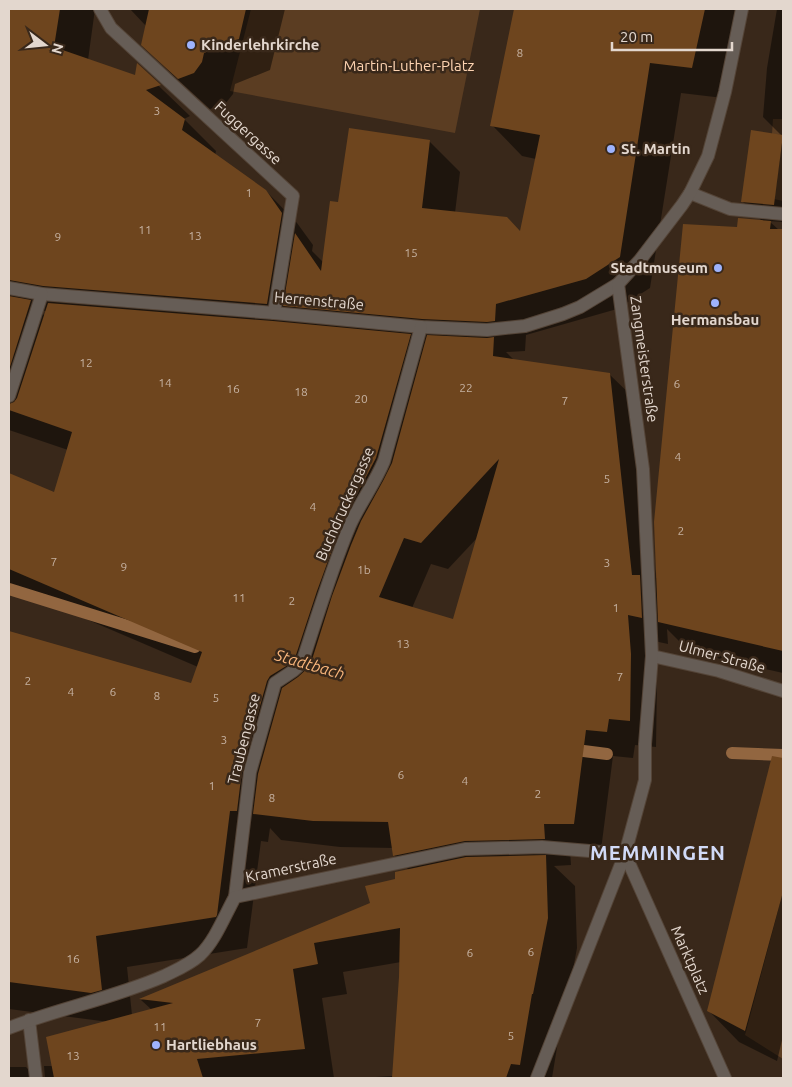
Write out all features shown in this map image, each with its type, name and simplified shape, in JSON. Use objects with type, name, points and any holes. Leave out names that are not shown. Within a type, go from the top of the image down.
[{"type":"street","name":"Fuggergasse","points":[[100,9],[111,28],[293,196],[274,313]]},
{"type":"street","name":"Zangmeisterstraße","points":[[652,656],[643,469],[618,284],[640,260],[682,205],[708,156],[725,92],[742,9]]},
{"type":"street","points":[[690,193],[730,209],[783,214]]},
{"type":"street","name":"Herrenstraße","points":[[9,288],[42,294],[422,327],[487,330],[525,326],[563,314],[580,307],[618,284]]},
{"type":"street","points":[[9,396],[42,294]]},
{"type":"street","name":"Buchdruckergasse","points":[[292,671],[358,508],[378,476],[422,327]]},
{"type":"street","points":[[538,1075],[626,854],[645,780],[645,744],[652,656]]},
{"type":"street","name":"Ulmer Straße","points":[[652,656],[719,671],[783,691]]},
{"type":"street","name":"Traubengasse","points":[[235,897],[250,772],[275,683],[292,671]]},
{"type":"street","name":"Kramerstraße","points":[[9,1028],[29,1020],[141,986],[184,967],[200,955],[210,942],[235,897],[464,849],[542,847],[626,854]]},
{"type":"street","name":"Marktplatz","points":[[626,854],[725,1078]]},
{"type":"street","points":[[29,1020],[36,1078]]},
{"type":"green space","name":"Martin-Luther-Platz","points":[[251,9],[480,9],[455,133],[230,91]]},
{"type":"green space","points":[[773,119],[783,119],[783,135],[772,134]]},
{"type":"green space","points":[[783,135],[783,201],[774,199]]},
{"type":"green space","points":[[783,892],[783,1059],[745,1035]]},
{"type":"building","points":[[9,9],[60,9],[54,47],[135,75],[137,63],[161,85],[146,90],[185,119],[182,130],[266,190],[282,213],[267,304],[43,286],[9,280]]},
{"type":"building","name":"Kinderlehrkirche","points":[[149,9],[246,9],[239,39],[204,53],[202,62],[194,73],[178,79],[141,45]]},
{"type":"building","points":[[514,9],[705,9],[692,68],[650,63],[620,257],[586,279],[496,304],[495,321],[422,319],[283,306],[295,233],[321,271],[330,201],[338,202],[349,128],[430,140],[422,208],[507,217],[520,231],[540,135],[490,126]]},
{"type":"building","points":[[751,130],[783,135],[774,205],[741,202]]},
{"type":"building","points":[[738,218],[771,221],[770,229],[783,229],[783,651],[658,622],[654,522],[683,224],[737,227]]},
{"type":"building","points":[[9,296],[31,300],[9,370]]},
{"type":"building","points":[[48,303],[411,334],[376,458],[347,513],[336,539],[295,658],[288,665],[270,676],[267,681],[242,770],[237,811],[230,811],[217,915],[216,917],[96,936],[102,990],[91,993],[9,982],[9,631],[191,683],[202,652],[9,569],[9,473],[54,492],[72,432],[9,410],[9,404],[17,398]]},
{"type":"building","points":[[427,335],[494,337],[493,356],[610,373],[632,575],[640,575],[642,618],[628,615],[631,654],[630,721],[609,719],[607,732],[586,730],[574,824],[544,824],[545,839],[465,841],[393,856],[388,822],[313,821],[253,814],[258,774],[282,688],[310,666],[332,596],[351,545],[361,521],[392,463]],"holes":[[[499,459],[453,619],[379,597],[404,538],[421,543]]]},
{"type":"building","points":[[772,756],[783,758],[783,892],[745,1031],[707,1011]]},
{"type":"building","points":[[546,855],[548,918],[520,1065],[511,1064],[506,1078],[392,1078],[399,977],[400,928],[314,943],[318,964],[293,969],[305,1049],[197,1059],[203,1078],[54,1078],[46,1037],[173,1003],[139,999],[370,903],[365,886],[395,879],[395,872],[466,857]]},
{"type":"waterway","name":"Stadtbach","points":[[9,589],[195,647]]},
{"type":"waterway","name":"Stadtbach","points":[[568,749],[607,754]]},
{"type":"waterway","name":"Stadtbach","points":[[732,753],[783,755]]},
{"type":"place","name":"Kinderlehrkirche","points":[[191,45]]},
{"type":"place","name":"St. Martin","points":[[611,149]]},
{"type":"place","name":"Stadtmuseum","points":[[718,268]]},
{"type":"place","name":"Hermansbau","points":[[715,303]]},
{"type":"place","name":"Hartliebhaus","points":[[156,1045]]},
{"type":"district","name":"MEMMINGEN","points":[[658,853]]}]
